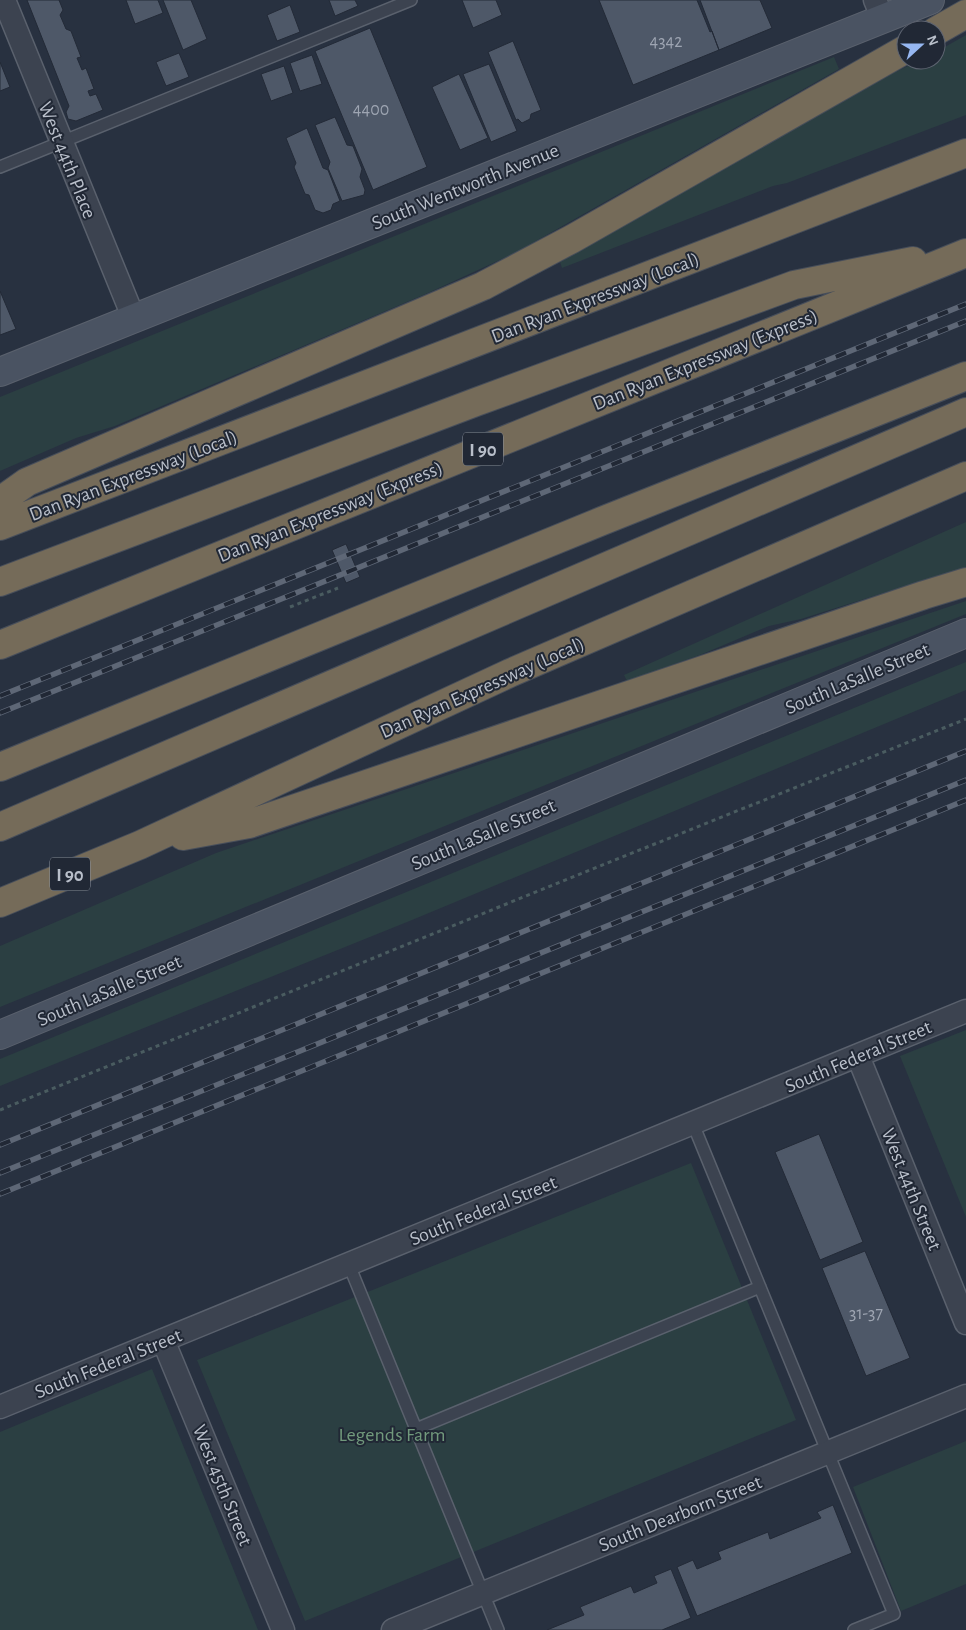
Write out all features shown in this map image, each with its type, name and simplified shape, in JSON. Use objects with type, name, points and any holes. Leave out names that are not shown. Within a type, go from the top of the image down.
[{"type":"highway","points":[[946,26],[966,14]]},
{"type":"highway","points":[[0,501],[27,482],[483,286],[572,239],[896,55]]},
{"type":"highway","name":"Dan Ryan Expressway (Local)","points":[[0,526],[966,153]]},
{"type":"highway","points":[[0,582],[476,402],[794,285],[966,252]]},
{"type":"highway","name":"Dan Ryan Expressway (Express)","points":[[0,645],[966,252]]},
{"type":"highway","points":[[0,767],[602,521],[966,376]]},
{"type":"highway","points":[[0,827],[966,412]]},
{"type":"highway","name":"Dan Ryan Expressway (Local)","points":[[0,904],[140,845],[510,673],[966,476]]},
{"type":"highway","points":[[140,845],[249,824],[966,582]]},
{"type":"main road","name":"South Wentworth Avenue","points":[[0,372],[134,319],[879,9],[930,0]]},
{"type":"main road","name":"South LaSalle Street","points":[[0,1035],[966,633]]},
{"type":"street","name":"West 44th Place","points":[[4,0],[134,319]]},
{"type":"street","name":"South Federal Street","points":[[0,1407],[966,1011]]},
{"type":"street","name":"West 44th Street","points":[[858,1056],[966,1323]]},
{"type":"street","name":"West 45th Street","points":[[163,1340],[283,1630]]},
{"type":"street","name":"South Dearborn Street","points":[[393,1630],[966,1396]]},
{"type":"lane","points":[[0,166],[411,0]]},
{"type":"lane","points":[[693,1124],[894,1614],[854,1630]]},
{"type":"lane","points":[[349,1264],[498,1630]]},
{"type":"lane","points":[[416,1429],[760,1287]]},
{"type":"path","points":[[290,607],[338,588]]},
{"type":"path","points":[[0,1110],[966,719]]},
{"type":"green space","points":[[966,35],[966,115],[787,183],[773,186],[562,268],[560,262],[895,72],[899,70],[946,70],[946,46]]},
{"type":"green space","points":[[834,57],[839,69],[515,253],[428,293],[115,426],[76,438],[0,471],[0,397]]},
{"type":"green space","points":[[966,522],[966,567],[801,619],[769,626],[700,655],[627,681],[624,675]]},
{"type":"green space","points":[[966,601],[966,614],[0,1007],[0,946],[216,853]]},
{"type":"green space","points":[[966,662],[966,690],[412,920],[0,1086],[0,1059]]},
{"type":"green space","points":[[966,1030],[966,1217],[900,1056]]},
{"type":"green space","name":"Legends Farm","points":[[691,1163],[796,1420],[305,1621],[197,1360]]},
{"type":"green space","points":[[152,1369],[258,1630],[0,1630],[0,1432]]},
{"type":"green space","points":[[966,1441],[966,1584],[901,1611],[853,1487]]},
{"type":"building","points":[[27,0],[59,0],[63,10],[60,15],[66,29],[71,31],[81,57],[77,58],[82,70],[86,68],[94,89],[88,91],[90,96],[96,94],[103,110],[76,121],[68,119],[66,112],[69,106]]},
{"type":"building","points":[[126,0],[158,0],[163,13],[135,24]]},
{"type":"building","points":[[163,0],[191,0],[207,39],[183,50]]},
{"type":"building","points":[[329,0],[355,0],[358,6],[335,16]]},
{"type":"building","points":[[462,0],[496,0],[502,15],[473,28]]},
{"type":"building","points":[[599,0],[697,0],[719,50],[633,85]]},
{"type":"building","points":[[700,0],[760,0],[772,28],[719,50]]},
{"type":"building","points":[[290,5],[300,32],[277,41],[267,15]]},
{"type":"building","points":[[370,28],[427,167],[373,190],[315,51]]},
{"type":"building","points":[[513,41],[541,110],[531,114],[530,119],[522,123],[518,119],[516,120],[488,52]]},
{"type":"building","points":[[179,53],[189,77],[166,86],[156,62]]},
{"type":"building","points":[[312,55],[322,84],[300,91],[290,63]]},
{"type":"building","points":[[0,62],[10,87],[0,91]]},
{"type":"building","points":[[489,64],[517,131],[491,142],[463,74]]},
{"type":"building","points":[[284,66],[293,93],[271,101],[261,74]]},
{"type":"building","points":[[459,74],[488,138],[460,150],[432,87]]},
{"type":"building","points":[[335,117],[347,145],[353,146],[362,169],[360,177],[365,190],[364,195],[342,201],[328,168],[330,162],[315,125]]},
{"type":"building","points":[[307,128],[323,168],[328,170],[340,201],[333,204],[331,210],[323,213],[315,210],[309,195],[305,194],[294,167],[296,163],[286,138]]},
{"type":"building","points":[[0,291],[16,329],[0,335]]},
{"type":"building","points":[[346,544],[360,577],[346,583],[332,550]]},
{"type":"building","points":[[819,1134],[863,1242],[820,1260],[775,1152]]},
{"type":"building","points":[[865,1251],[910,1358],[866,1376],[822,1268]]},
{"type":"building","points":[[833,1505],[852,1553],[697,1616],[677,1567],[693,1560],[697,1569],[721,1559],[718,1552],[768,1532],[770,1539],[821,1518],[817,1512]]},
{"type":"building","points":[[671,1569],[691,1618],[662,1630],[547,1630],[584,1615],[580,1607],[631,1586],[634,1593],[657,1583],[654,1576]]},
{"type":"railway","points":[[0,696],[966,304]]},
{"type":"railway","points":[[0,713],[966,321]]},
{"type":"railway","points":[[0,1145],[966,751]]},
{"type":"railway","points":[[0,1173],[966,780]]},
{"type":"railway","points":[[0,1194],[966,800]]}]
